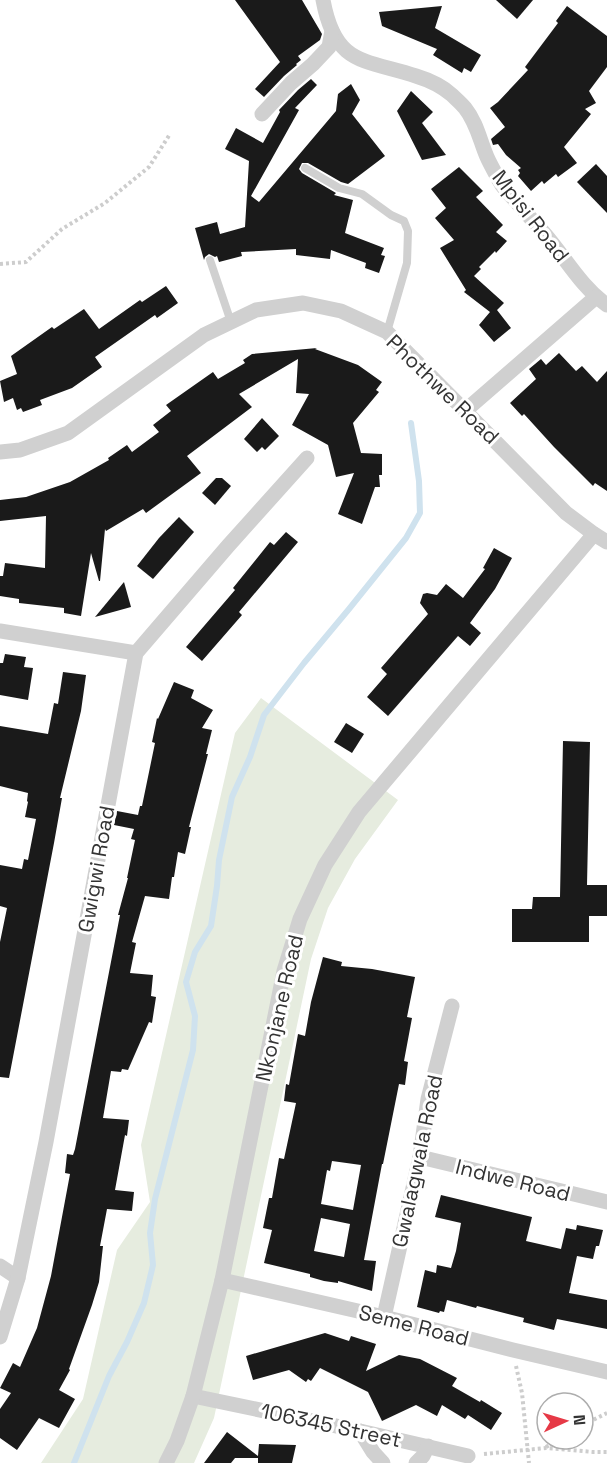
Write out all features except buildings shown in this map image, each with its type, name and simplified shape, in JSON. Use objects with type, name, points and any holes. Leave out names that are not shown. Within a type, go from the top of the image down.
[{"type":"street","name":"Mpisi Road","points":[[323,0],[332,31],[348,52],[375,65],[390,67],[429,80],[449,92],[465,108],[501,185],[601,301],[466,410]]},
{"type":"street","points":[[262,114],[329,47],[332,31]]},
{"type":"street","name":"Phothwe Road","points":[[0,452],[20,450],[68,433],[204,335],[256,310],[303,303],[341,311],[387,332],[566,513],[600,538]]},
{"type":"street","points":[[0,631],[136,653],[307,458]]},
{"type":"street","name":"Nkonjane Road","points":[[166,1463],[177,1441],[193,1396],[222,1280],[284,971],[300,919],[325,865],[359,812],[600,538]]},
{"type":"street","name":"Gwigwi Road","points":[[0,1337],[18,1278],[48,1131],[136,653]]},
{"type":"street","name":"Gwalagwala Road","points":[[384,1317],[420,1157],[428,1099],[452,1006]]},
{"type":"street","name":"Indwe Road","points":[[420,1157],[607,1202]]},
{"type":"street","points":[[0,1266],[18,1278]]},
{"type":"street","name":"Seme Road","points":[[222,1280],[607,1372]]},
{"type":"street","name":"106345 Street","points":[[193,1396],[468,1456]]},
{"type":"street","points":[[360,1431],[383,1463]]},
{"type":"street","points":[[416,1463],[428,1446]]},
{"type":"lane","points":[[305,168],[339,188],[362,194],[391,215],[404,221],[408,231],[407,263],[387,332]]},
{"type":"lane","points":[[210,260],[231,322]]},
{"type":"path","points":[[0,264],[26,262],[62,229],[105,203],[149,167],[170,134]]},
{"type":"path","points":[[517,1372],[522,1393],[529,1463]]},
{"type":"path","points":[[494,1454],[535,1449]]},
{"type":"path","points":[[584,1451],[607,1452]]},
{"type":"shaded area","points":[[261,698],[398,800],[355,859],[328,908],[311,959],[214,1418],[194,1463],[41,1463],[83,1399],[117,1250],[150,1202],[141,1145],[235,733]]},
{"type":"waterway","points":[[74,1463],[109,1376],[144,1303],[153,1265],[150,1233],[155,1199],[193,1050],[195,1016],[186,982],[195,952],[211,926],[219,860],[232,797],[250,757],[264,715],[406,538],[420,513],[419,481],[411,423]]}]
